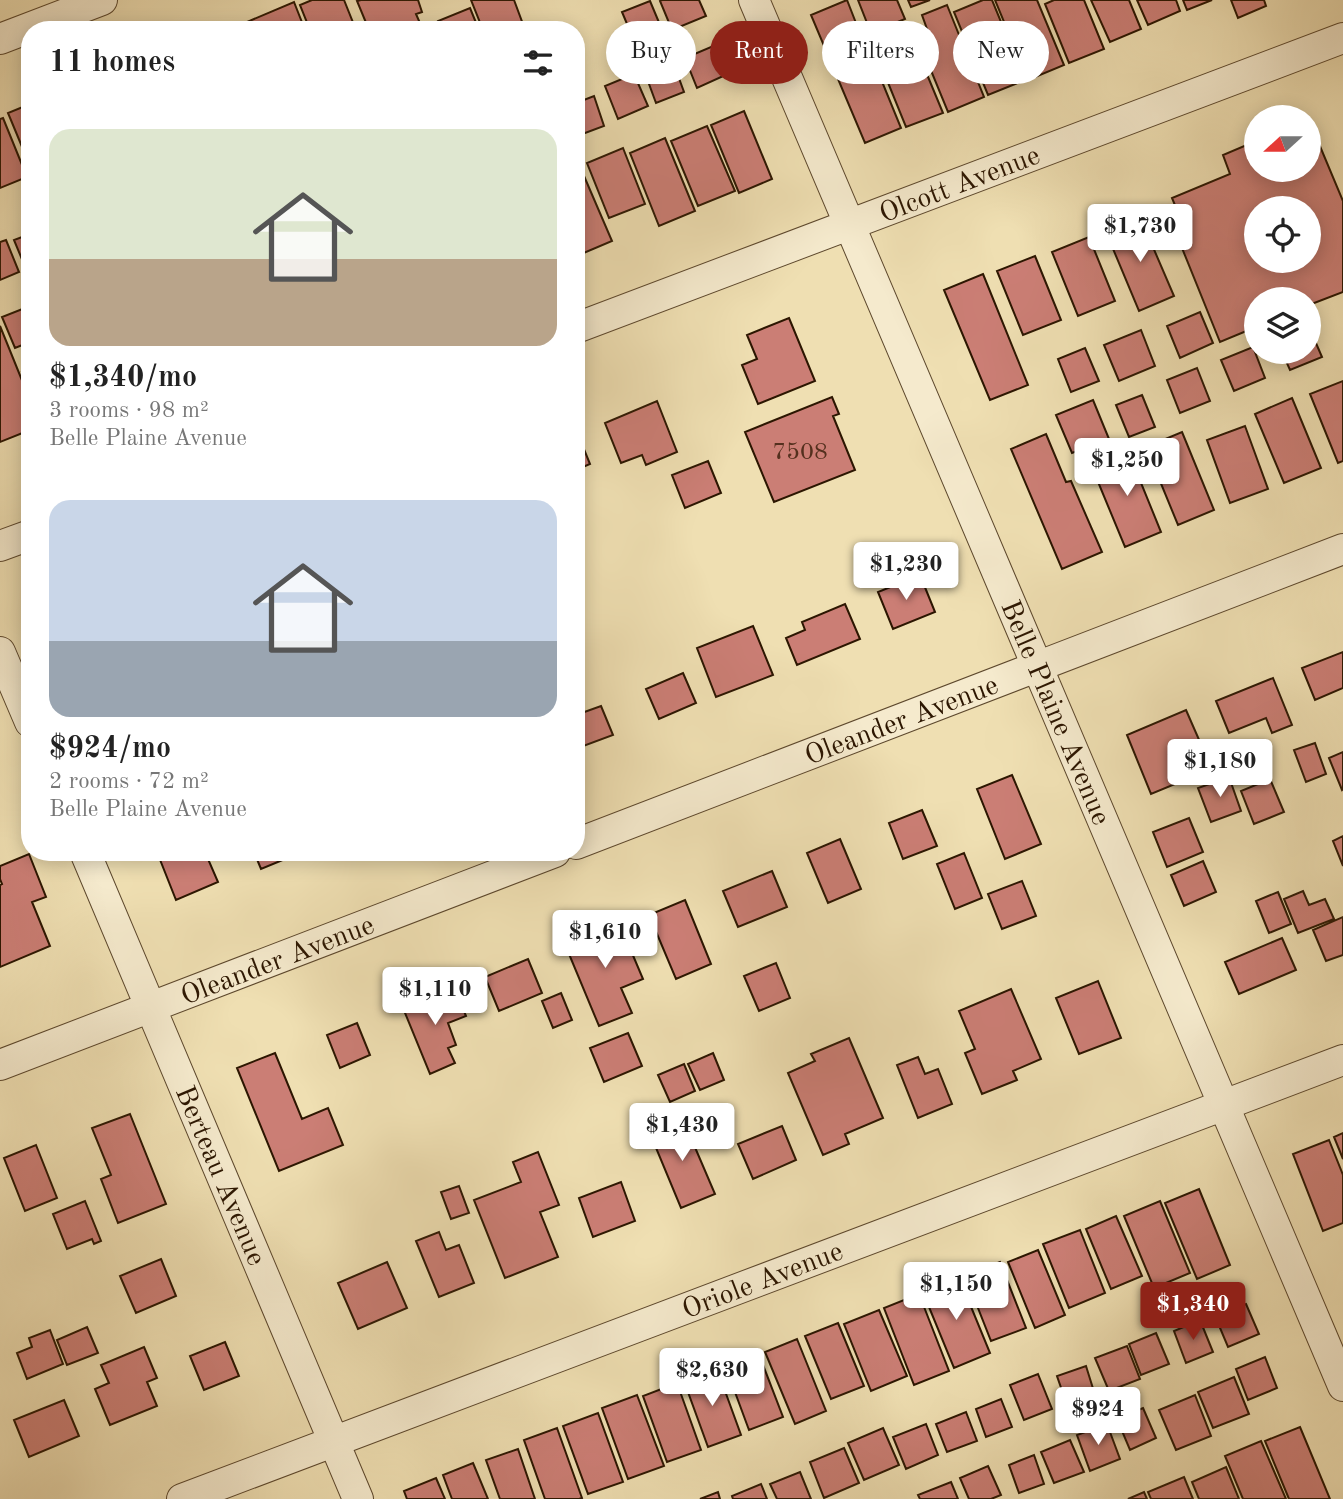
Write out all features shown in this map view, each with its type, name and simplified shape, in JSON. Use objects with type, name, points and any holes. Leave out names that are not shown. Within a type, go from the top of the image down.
[{"type":"street","points":[[46,21],[102,0]]},
{"type":"street","name":"Belle Plaine Avenue","points":[[754,0],[1343,1386]]},
{"type":"street","points":[[0,38],[21,30]]},
{"type":"street","name":"Olcott Avenue","points":[[585,325],[1343,38]]},
{"type":"street","points":[[0,546],[21,538]]},
{"type":"street","name":"Oleander Avenue","points":[[585,841],[1343,549]]},
{"type":"street","points":[[0,652],[21,701]]},
{"type":"street","name":"Berteau Avenue","points":[[89,861],[358,1499]]},
{"type":"street","name":"Oleander Avenue","points":[[0,1065],[531,861]]},
{"type":"street","name":"Oriole Avenue","points":[[182,1499],[1343,1059]]},
{"type":"building","points":[[312,0],[344,0],[352,21],[306,21],[300,5]]},
{"type":"building","points":[[418,0],[422,12],[416,14],[419,21],[365,21],[357,1]]},
{"type":"building","points":[[471,0],[514,0],[522,21],[479,21]]},
{"type":"building","points":[[699,0],[706,16],[694,21],[668,21],[660,1]]},
{"type":"building","points":[[847,0],[855,21],[822,21],[822,41],[811,15]]},
{"type":"building","points":[[858,0],[897,0],[905,19],[900,21],[866,21]]},
{"type":"building","points":[[908,0],[930,0],[911,7]]},
{"type":"building","points":[[983,0],[992,0],[1001,21],[958,21],[954,12]]},
{"type":"building","points":[[995,0],[1037,0],[1046,21],[1004,21]]},
{"type":"building","points":[[1054,0],[1084,0],[1104,49],[1069,63],[1045,4]]},
{"type":"building","points":[[1091,0],[1129,0],[1141,29],[1110,42]]},
{"type":"building","points":[[1137,0],[1176,0],[1180,11],[1148,25]]},
{"type":"building","points":[[1183,0],[1212,0],[1187,10]]},
{"type":"building","points":[[1231,0],[1264,0],[1266,6],[1238,18]]},
{"type":"building","points":[[650,1],[658,21],[626,21],[622,12]]},
{"type":"building","points":[[294,2],[301,21],[249,21]]},
{"type":"building","points":[[947,5],[953,21],[953,84],[979,84],[984,97],[948,112],[937,84],[939,84],[939,21],[924,21],[922,15]]},
{"type":"building","points":[[470,8],[475,21],[438,21]]},
{"type":"building","points":[[1049,29],[1064,65],[1049,71]]},
{"type":"building","points":[[710,47],[710,82],[697,88],[695,84],[696,53]]},
{"type":"building","points":[[638,84],[648,106],[618,119],[605,86]]},
{"type":"building","points":[[649,84],[681,84],[684,92],[656,103]]},
{"type":"building","points":[[840,84],[883,84],[901,128],[865,143]]},
{"type":"building","points":[[889,84],[931,84],[943,113],[906,127]]},
{"type":"building","points":[[983,84],[1015,84],[988,95]]},
{"type":"building","points":[[594,96],[604,126],[585,133],[585,100]]},
{"type":"building","points":[[21,108],[21,144],[8,113]]},
{"type":"building","points":[[744,111],[772,179],[739,193],[711,125]]},
{"type":"building","points":[[3,118],[21,162],[21,179],[0,188],[0,119]]},
{"type":"building","points":[[707,126],[735,191],[698,206],[671,141]]},
{"type":"building","points":[[665,138],[695,211],[659,226],[630,153]]},
{"type":"building","points":[[1244,146],[1244,182],[1321,182],[1321,149],[1343,201],[1343,292],[1321,300],[1321,287],[1244,287],[1244,332],[1220,342],[1182,248],[1191,244],[1172,198],[1230,174],[1223,155]]},
{"type":"building","points":[[623,148],[645,204],[609,218],[587,163]]},
{"type":"building","points":[[585,178],[612,241],[585,252]]},
{"type":"building","points":[[1140,217],[1174,296],[1139,311],[1106,232]]},
{"type":"building","points":[[21,237],[21,257],[14,240]]},
{"type":"building","points":[[1089,237],[1115,301],[1078,316],[1052,252]]},
{"type":"building","points":[[6,240],[19,272],[0,280],[0,242]]},
{"type":"building","points":[[1035,256],[1061,320],[1023,335],[997,271]]},
{"type":"building","points":[[983,274],[1028,385],[990,400],[944,290]]},
{"type":"building","points":[[21,310],[21,346],[15,348],[2,317]]},
{"type":"building","points":[[1200,312],[1213,343],[1180,358],[1167,326]]},
{"type":"building","points":[[789,318],[815,381],[758,404],[742,365],[757,359],[747,335]]},
{"type":"building","points":[[0,326],[21,378],[21,434],[0,442]]},
{"type":"building","points":[[1141,330],[1155,366],[1119,381],[1104,345]]},
{"type":"building","points":[[1085,348],[1099,381],[1071,392],[1058,359]]},
{"type":"building","points":[[1244,351],[1244,364],[1260,364],[1265,378],[1234,391],[1221,360]]},
{"type":"building","points":[[1287,364],[1305,364],[1290,370]]},
{"type":"building","points":[[1197,368],[1210,401],[1180,413],[1167,380]]},
{"type":"building","points":[[1343,381],[1343,461],[1338,463],[1310,394]]},
{"type":"building","points":[[1142,395],[1155,427],[1129,437],[1116,405]]},
{"type":"building","points":[[832,397],[839,414],[833,416],[855,470],[774,502],[745,432]]},
{"type":"building","points":[[1292,398],[1321,468],[1284,483],[1255,414]]},
{"type":"building","points":[[1093,400],[1109,439],[1072,453],[1056,415]]},
{"type":"building","points":[[657,401],[677,452],[646,465],[642,455],[621,463],[605,423]]},
{"type":"building","points":[[1245,426],[1268,489],[1230,503],[1207,440]]},
{"type":"building","points":[[1182,432],[1214,510],[1178,525],[1146,447]]},
{"type":"building","points":[[1046,434],[1066,482],[1071,481],[1102,552],[1062,569],[1011,449]]},
{"type":"building","points":[[1126,446],[1161,532],[1125,547],[1096,477],[1105,473],[1099,458]]},
{"type":"building","points":[[585,452],[590,464],[585,466]]},
{"type":"building","points":[[708,461],[721,493],[685,508],[672,475]]},
{"type":"building","points":[[920,575],[935,612],[893,629],[878,592]]},
{"type":"building","points":[[845,604],[860,639],[797,665],[786,638],[805,630],[802,622]]},
{"type":"building","points":[[753,626],[773,675],[716,697],[697,648]]},
{"type":"building","points":[[1343,652],[1343,688],[1315,700],[1302,668]]},
{"type":"building","points":[[683,673],[696,703],[659,719],[646,689]]},
{"type":"building","points":[[1273,678],[1292,725],[1272,733],[1266,718],[1229,733],[1216,701]]},
{"type":"building","points":[[601,706],[613,735],[585,745],[585,712]]},
{"type":"building","points":[[1186,710],[1200,742],[1169,755],[1180,782],[1151,794],[1127,735]]},
{"type":"building","points":[[1315,743],[1326,774],[1306,782],[1294,750]]},
{"type":"building","points":[[1343,752],[1343,789],[1342,790],[1329,758]]},
{"type":"building","points":[[1012,775],[1041,844],[1005,859],[977,789]]},
{"type":"building","points":[[1229,777],[1241,811],[1211,822],[1198,788]]},
{"type":"building","points":[[1270,779],[1284,812],[1254,824],[1241,791]]},
{"type":"building","points":[[922,810],[937,846],[903,859],[889,823]]},
{"type":"building","points":[[1189,818],[1203,852],[1167,867],[1153,832]]},
{"type":"building","points":[[1343,836],[1343,866],[1333,841]]},
{"type":"building","points":[[840,839],[861,889],[828,903],[807,853]]},
{"type":"building","points":[[964,853],[982,898],[955,909],[937,864]]},
{"type":"building","points":[[21,857],[21,861],[32,861],[46,897],[32,902],[50,946],[0,967],[2,884],[0,866]]},
{"type":"building","points":[[161,861],[209,861],[218,882],[176,900]]},
{"type":"building","points":[[258,861],[280,861],[261,869]]},
{"type":"building","points":[[1203,861],[1216,892],[1184,906],[1171,875]]},
{"type":"building","points":[[772,871],[787,907],[738,927],[723,891]]},
{"type":"building","points":[[1022,881],[1036,916],[1002,929],[988,894]]},
{"type":"building","points":[[1303,891],[1309,905],[1325,899],[1334,919],[1298,933],[1284,899]]},
{"type":"building","points":[[1278,892],[1291,924],[1269,933],[1256,901]]},
{"type":"building","points":[[685,900],[711,964],[676,979],[649,915]]},
{"type":"building","points":[[1343,917],[1343,955],[1326,961],[1313,930]]},
{"type":"building","points":[[618,920],[643,979],[621,988],[632,1013],[599,1026],[564,942]]},
{"type":"building","points":[[1282,938],[1296,970],[1239,994],[1225,962]]},
{"type":"building","points":[[528,959],[542,993],[499,1011],[485,977]]},
{"type":"building","points":[[776,963],[790,998],[759,1011],[744,976]]},
{"type":"building","points":[[1098,981],[1121,1038],[1079,1054],[1056,998]]},
{"type":"building","points":[[454,987],[466,1016],[448,1023],[456,1045],[448,1048],[455,1063],[430,1074],[403,1008]]},
{"type":"building","points":[[1011,989],[1041,1059],[1013,1071],[1017,1080],[982,1094],[965,1053],[975,1049],[959,1011]]},
{"type":"building","points":[[561,993],[572,1020],[553,1028],[542,1001]]},
{"type":"building","points":[[357,1023],[370,1055],[340,1068],[327,1035]]},
{"type":"building","points":[[628,1033],[642,1066],[604,1082],[590,1048]]},
{"type":"building","points":[[849,1038],[883,1118],[845,1134],[849,1144],[823,1155],[788,1073],[815,1061],[811,1054]]},
{"type":"building","points":[[275,1053],[302,1119],[328,1108],[343,1145],[279,1171],[237,1068]]},
{"type":"building","points":[[713,1053],[724,1080],[700,1090],[688,1064]]},
{"type":"building","points":[[918,1057],[925,1074],[938,1069],[952,1104],[918,1118],[897,1065]]},
{"type":"building","points":[[684,1064],[695,1091],[670,1102],[658,1075]]},
{"type":"building","points":[[130,1114],[166,1204],[118,1223],[101,1179],[111,1175],[92,1128]]},
{"type":"building","points":[[682,1117],[715,1194],[681,1208],[649,1131]]},
{"type":"building","points":[[782,1126],[796,1160],[753,1179],[738,1144]]},
{"type":"building","points":[[1343,1133],[1343,1159],[1334,1137]]},
{"type":"building","points":[[1329,1140],[1343,1175],[1343,1223],[1323,1231],[1293,1154]]},
{"type":"building","points":[[36,1145],[57,1198],[25,1211],[4,1158]]},
{"type":"building","points":[[538,1152],[559,1205],[540,1212],[558,1257],[505,1278],[474,1200],[521,1182],[513,1162]]},
{"type":"building","points":[[621,1182],[635,1221],[593,1237],[579,1198]]},
{"type":"building","points":[[459,1186],[469,1213],[451,1219],[441,1192]]},
{"type":"building","points":[[1199,1189],[1230,1265],[1197,1279],[1165,1203]]},
{"type":"building","points":[[85,1201],[101,1241],[94,1244],[92,1239],[67,1249],[53,1214]]},
{"type":"building","points":[[1160,1201],[1190,1273],[1154,1288],[1124,1216]]},
{"type":"building","points":[[1116,1216],[1142,1276],[1111,1289],[1086,1229]]},
{"type":"building","points":[[1080,1230],[1105,1293],[1069,1308],[1043,1244]]},
{"type":"building","points":[[439,1232],[446,1250],[459,1245],[474,1283],[439,1297],[416,1241]]},
{"type":"building","points":[[1038,1250],[1065,1315],[1035,1328],[1008,1262]]},
{"type":"building","points":[[161,1259],[176,1296],[136,1313],[120,1276]]},
{"type":"building","points":[[387,1262],[407,1308],[358,1329],[338,1283]]},
{"type":"building","points":[[1000,1262],[1026,1328],[991,1341],[965,1275]]},
{"type":"building","points":[[958,1275],[990,1353],[954,1368],[922,1290]]},
{"type":"building","points":[[919,1294],[949,1371],[914,1385],[884,1308]]},
{"type":"building","points":[[1246,1304],[1259,1334],[1228,1347],[1215,1316]]},
{"type":"building","points":[[879,1310],[907,1376],[871,1391],[844,1324]]},
{"type":"building","points":[[1200,1320],[1213,1352],[1186,1363],[1174,1331]]},
{"type":"building","points":[[838,1323],[864,1386],[831,1399],[805,1336]]},
{"type":"building","points":[[87,1327],[98,1353],[67,1365],[57,1340]]},
{"type":"building","points":[[50,1330],[63,1364],[27,1379],[17,1353],[32,1347],[29,1338]]},
{"type":"building","points":[[1156,1333],[1169,1364],[1141,1375],[1129,1344]]},
{"type":"building","points":[[797,1339],[826,1411],[795,1424],[765,1352]]},
{"type":"building","points":[[225,1342],[239,1376],[204,1390],[190,1356]]},
{"type":"building","points":[[1127,1346],[1140,1379],[1109,1391],[1095,1358]]},
{"type":"building","points":[[144,1347],[157,1378],[147,1382],[157,1406],[110,1425],[95,1389],[109,1383],[101,1365]]},
{"type":"building","points":[[758,1352],[783,1417],[749,1430],[725,1365]]},
{"type":"building","points":[[1265,1357],[1277,1388],[1248,1400],[1236,1369]]},
{"type":"building","points":[[1086,1366],[1095,1395],[1067,1405],[1057,1376]]},
{"type":"building","points":[[717,1369],[741,1435],[708,1447],[684,1381]]},
{"type":"building","points":[[1038,1374],[1052,1409],[1024,1420],[1010,1385]]},
{"type":"building","points":[[1234,1377],[1249,1414],[1213,1428],[1198,1392]]},
{"type":"building","points":[[677,1383],[701,1450],[667,1462],[643,1396]]},
{"type":"building","points":[[637,1395],[664,1466],[628,1479],[602,1408]]},
{"type":"building","points":[[1195,1395],[1211,1436],[1176,1450],[1159,1410]]},
{"type":"building","points":[[1001,1399],[1012,1427],[986,1437],[976,1409]]},
{"type":"building","points":[[64,1400],[79,1436],[29,1457],[14,1420]]},
{"type":"building","points":[[1143,1408],[1156,1438],[1130,1450],[1117,1419]]},
{"type":"building","points":[[966,1412],[977,1441],[947,1452],[936,1424]]},
{"type":"building","points":[[598,1413],[623,1482],[588,1494],[563,1426]]},
{"type":"building","points":[[926,1424],[938,1455],[906,1469],[893,1437]]},
{"type":"building","points":[[1107,1424],[1120,1459],[1090,1471],[1077,1435]]},
{"type":"building","points":[[1300,1427],[1330,1499],[1289,1499],[1265,1441]]},
{"type":"building","points":[[557,1428],[582,1498],[579,1499],[545,1499],[524,1440]]},
{"type":"building","points":[[883,1428],[899,1465],[864,1480],[848,1443]]},
{"type":"building","points":[[1070,1440],[1084,1472],[1054,1483],[1041,1452]]},
{"type":"building","points":[[1261,1441],[1286,1499],[1243,1499],[1225,1456]]},
{"type":"building","points":[[844,1448],[859,1483],[824,1498],[810,1462]]},
{"type":"building","points":[[518,1449],[535,1499],[500,1499],[486,1460]]},
{"type":"building","points":[[1034,1455],[1044,1484],[1019,1493],[1009,1465]]},
{"type":"building","points":[[473,1463],[488,1499],[452,1499],[443,1475]]},
{"type":"building","points":[[988,1466],[1001,1495],[991,1499],[969,1499],[960,1478]]},
{"type":"building","points":[[1226,1467],[1239,1499],[1199,1499],[1192,1482]]},
{"type":"building","points":[[800,1472],[811,1499],[777,1499],[770,1484]]},
{"type":"building","points":[[1184,1477],[1193,1499],[1151,1499],[1148,1492]]},
{"type":"building","points":[[436,1478],[445,1499],[407,1499],[404,1491]]},
{"type":"building","points":[[951,1482],[958,1499],[920,1499],[918,1495]]},
{"type":"building","points":[[761,1484],[767,1499],[733,1499],[732,1496]]},
{"type":"building","points":[[718,1492],[720,1499],[700,1499]]},
{"type":"building","points":[[1144,1492],[1147,1499],[1128,1499]]}]
